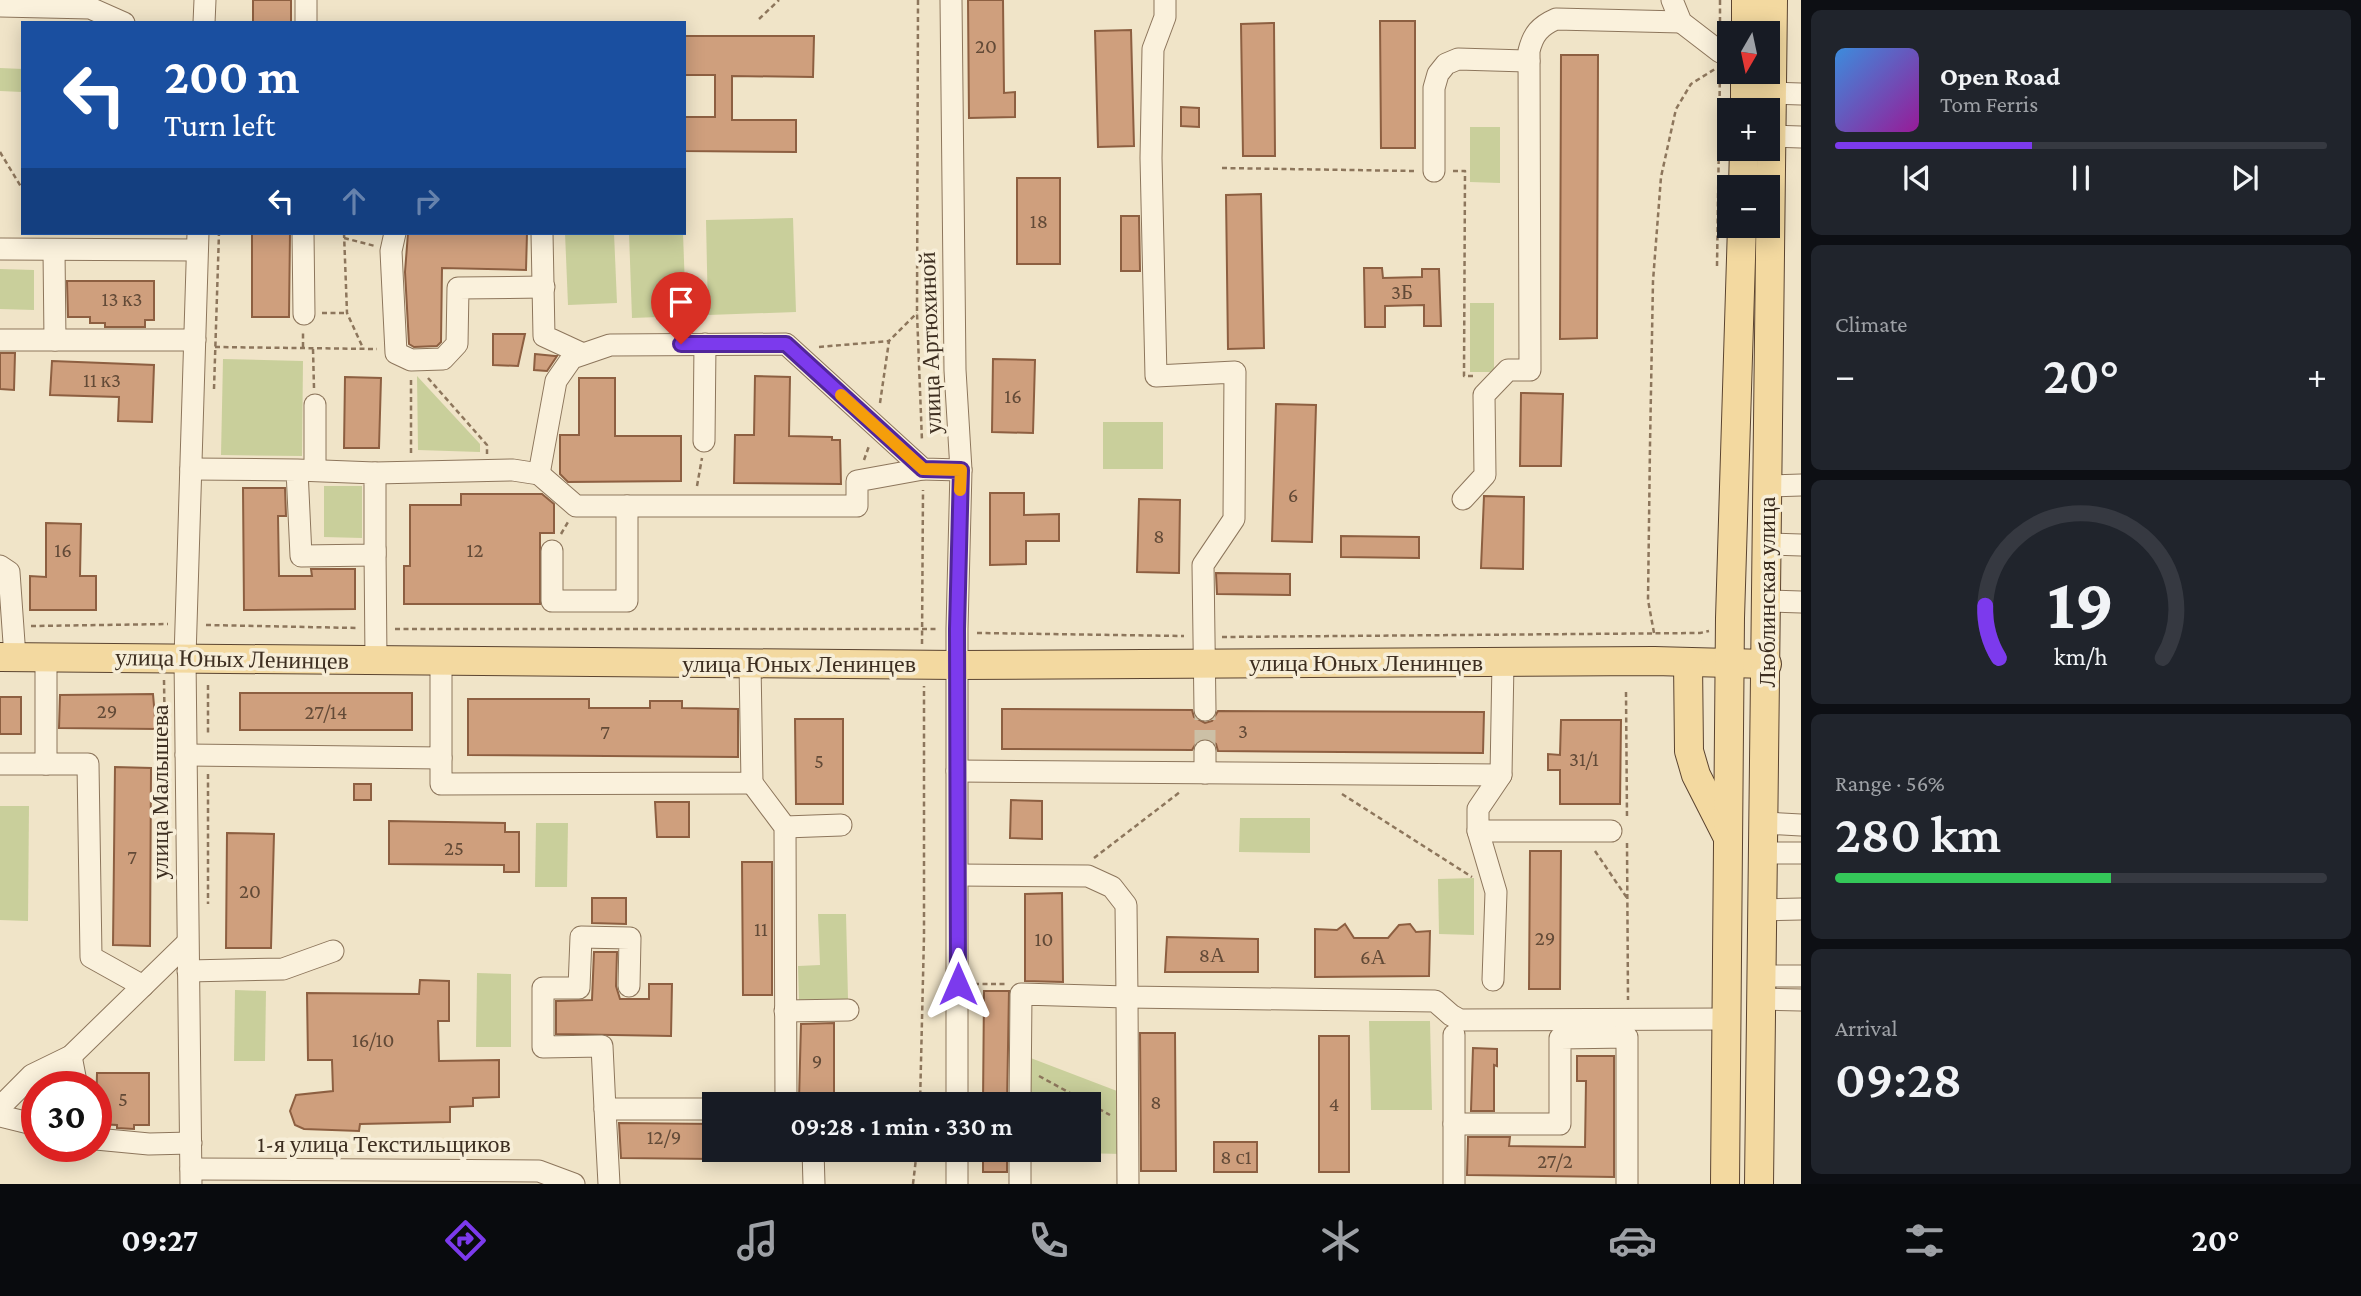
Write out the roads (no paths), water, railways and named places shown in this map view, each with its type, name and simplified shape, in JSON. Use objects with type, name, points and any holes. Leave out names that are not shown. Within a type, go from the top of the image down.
[{"type":"main road","points":[[1746,0],[1746,21]]},
{"type":"main road","name":"Люблинская улица","points":[[1772,98],[1773,0]]},
{"type":"main road","name":"Люблинская улица","points":[[1759,1184],[1771,161]]},
{"type":"main road","name":"Люблинская улица","points":[[1725,1184],[1730,663],[1742,238]]},
{"type":"main road","name":"улица Юных Ленинцев","points":[[8,657],[957,665],[1205,650],[1503,662],[1767,664]]},
{"type":"main road","points":[[1688,662],[1689,751],[1696,775],[1729,840]]},
{"type":"street","points":[[204,21],[205,0]]},
{"type":"street","points":[[306,0],[306,21]]},
{"type":"street","name":"улица Артюхиной","points":[[951,0],[955,370],[967,631],[957,665],[957,1092]]},
{"type":"street","points":[[1165,0],[1165,17],[1153,49],[1151,158],[1156,376],[1235,372],[1234,519],[1203,565],[1205,710]]},
{"type":"street","points":[[1672,0],[1681,22],[1717,50]]},
{"type":"street","points":[[0,6],[90,4],[120,21]]},
{"type":"street","points":[[1463,499],[1485,475],[1485,394],[1508,370],[1530,370],[1529,61],[1532,37],[1543,25],[1556,19],[1681,22]]},
{"type":"street","points":[[1434,171],[1434,88],[1438,74],[1446,64],[1458,59],[1529,61]]},
{"type":"street","points":[[1772,93],[1801,94]]},
{"type":"street","points":[[1780,136],[1801,136]]},
{"type":"street","points":[[303,235],[304,314]]},
{"type":"street","points":[[542,235],[544,336],[583,354]]},
{"type":"street","points":[[0,249],[54,251],[125,241],[198,242]]},
{"type":"street","name":"улица Малышева","points":[[191,1176],[185,658],[198,242]]},
{"type":"street","points":[[393,242],[404,354],[443,359],[457,344],[458,288],[544,287]]},
{"type":"street","points":[[54,251],[55,340]]},
{"type":"street","points":[[0,340],[195,344]]},
{"type":"street","points":[[704,441],[705,344]]},
{"type":"street","points":[[539,474],[556,381],[572,358],[610,345],[786,344],[923,469]]},
{"type":"street","points":[[315,405],[306,470],[301,556],[375,555],[375,473]]},
{"type":"street","points":[[191,469],[375,473],[513,470],[539,474],[576,506],[857,506],[857,481],[923,469],[961,470]]},
{"type":"street","points":[[1768,486],[1801,485]]},
{"type":"street","points":[[552,551],[552,601],[627,601],[627,506]]},
{"type":"street","points":[[1767,544],[1801,545]]},
{"type":"street","points":[[375,549],[376,660]]},
{"type":"street","points":[[0,566],[9,572],[14,626],[8,657]]},
{"type":"street","points":[[1767,601],[1801,601]]},
{"type":"street","points":[[46,657],[46,764]]},
{"type":"street","points":[[442,661],[441,784],[752,783]]},
{"type":"street","points":[[1493,980],[1496,892],[1478,831],[1478,809],[1501,775],[1503,662]]},
{"type":"street","points":[[750,663],[752,783],[785,827],[786,1092]]},
{"type":"street","points":[[1205,751],[1205,773]]},
{"type":"street","points":[[186,755],[441,758]]},
{"type":"street","points":[[0,764],[88,764],[91,957],[143,986]]},
{"type":"street","points":[[957,771],[1501,775]]},
{"type":"street","points":[[1764,823],[1801,825]]},
{"type":"street","points":[[785,827],[841,825]]},
{"type":"street","points":[[1478,831],[1581,831],[1621,835]]},
{"type":"street","points":[[1764,853],[1801,853]]},
{"type":"street","points":[[958,875],[1088,876],[1112,887],[1126,905],[1128,1184]]},
{"type":"street","points":[[1763,910],[1801,909]]},
{"type":"street","points":[[610,1184],[602,1046],[543,1047],[543,988],[579,988],[581,937],[631,938],[629,986]]},
{"type":"street","points":[[0,1107],[32,1075],[71,1056],[187,943]]},
{"type":"street","points":[[188,971],[283,970],[333,951]]},
{"type":"street","points":[[1762,988],[1801,976]]},
{"type":"street","points":[[1762,988],[1801,1000]]},
{"type":"street","points":[[1020,1092],[1021,994],[1435,1001],[1451,1016],[1460,1020],[1727,1019]]},
{"type":"street","points":[[785,1011],[848,1010]]},
{"type":"street","points":[[1454,1035],[1454,1184]]},
{"type":"street","points":[[1454,1124],[1560,1124],[1560,1038],[1627,1037],[1627,1184]]},
{"type":"street","points":[[71,1056],[74,1071]]},
{"type":"street","points":[[605,1109],[702,1109]]},
{"type":"street","points":[[0,1116],[21,1121]]},
{"type":"street","points":[[112,1141],[149,1144],[191,1143]]},
{"type":"street","points":[[813,1162],[814,1184]]},
{"type":"street","points":[[957,1162],[957,1184]]},
{"type":"street","points":[[1020,1162],[1020,1184]]},
{"type":"street","name":"1-я улица Текстильщиков","points":[[191,1176],[539,1171],[574,1184]]},
{"type":"tunnel","points":[[1205,710],[1205,751]]}]
